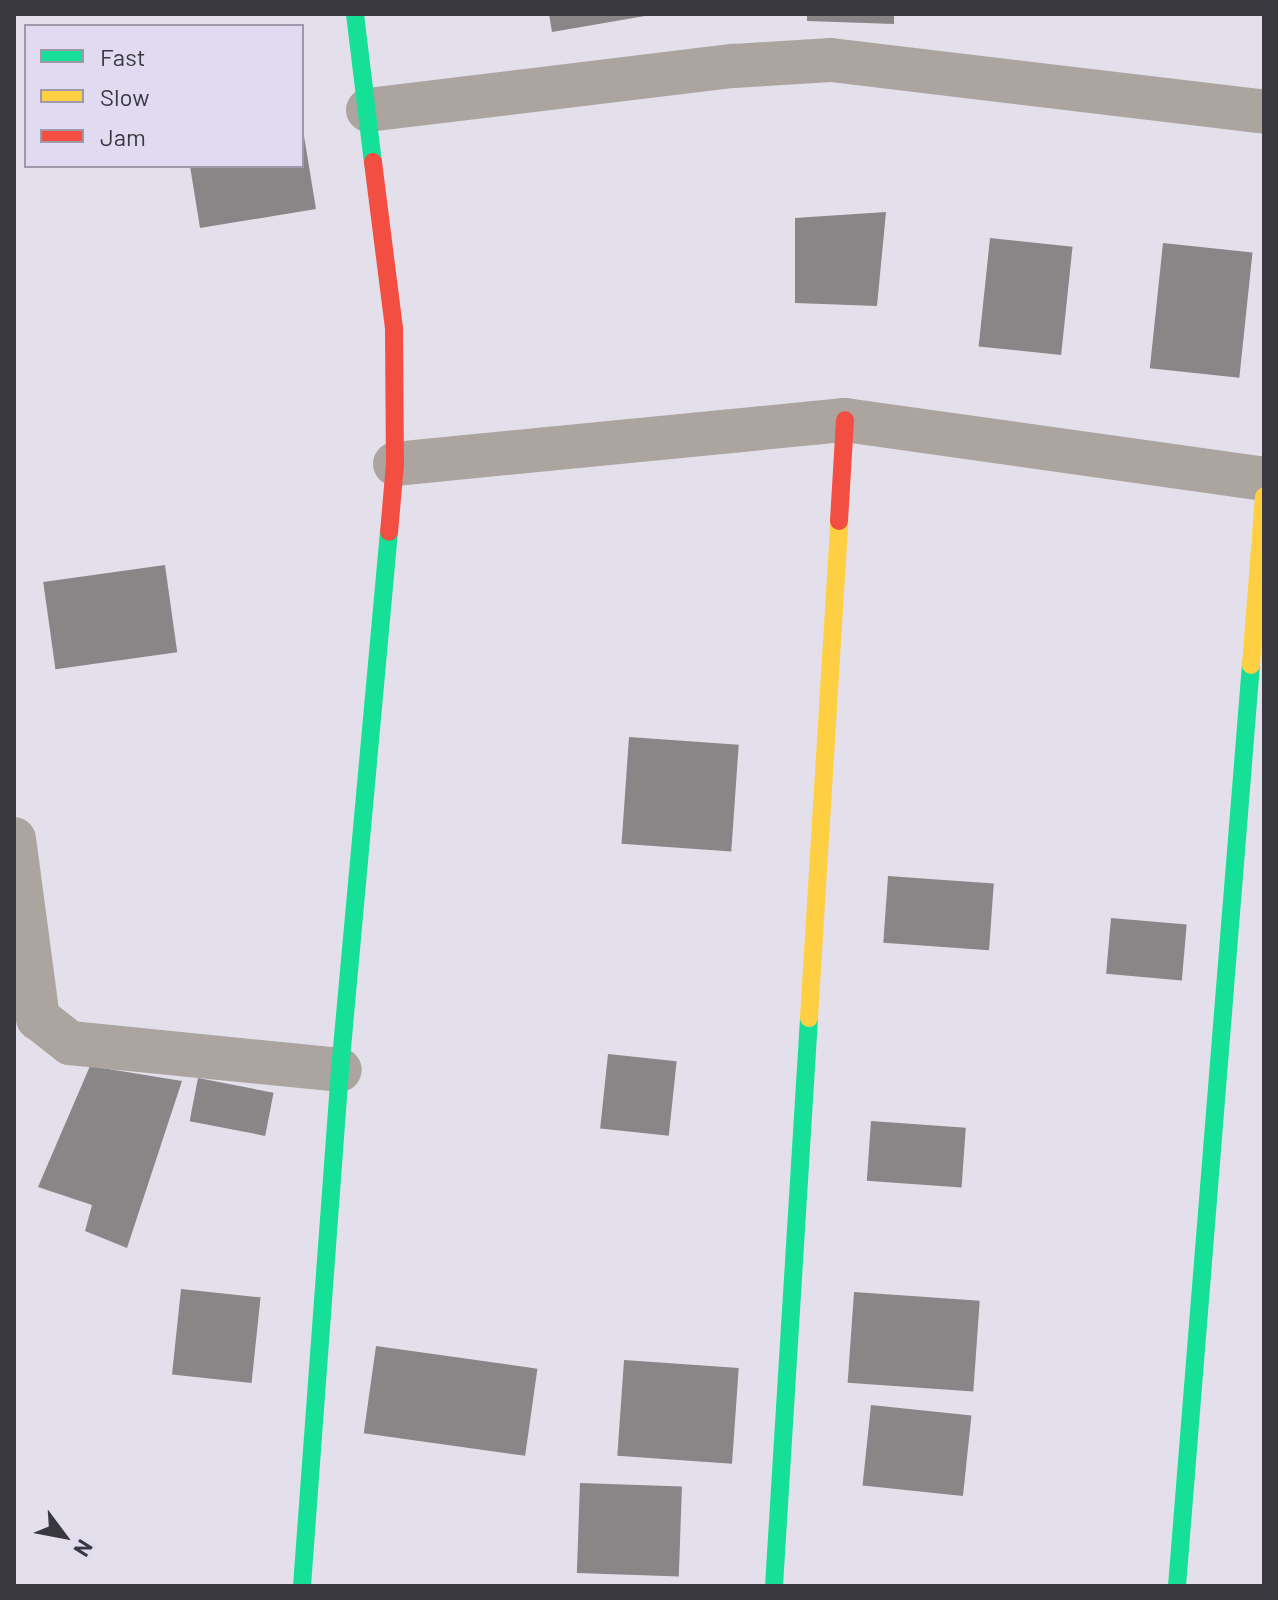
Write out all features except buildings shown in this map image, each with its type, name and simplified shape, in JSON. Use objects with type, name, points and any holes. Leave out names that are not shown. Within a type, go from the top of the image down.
[{"type":"street","points":[[302,1586],[340,1070],[395,464],[394,329],[355,14]]},
{"type":"street","points":[[368,110],[734,66],[831,60],[1264,112]]},
{"type":"street","points":[[395,464],[845,420],[1264,479]]},
{"type":"street","points":[[774,1586],[845,420]]},
{"type":"street","points":[[1177,1586],[1264,496]]},
{"type":"street","points":[[14,839],[38,1018],[70,1043],[340,1070]]},
{"type":"traffic: fast","points":[[355,14],[373,162]]},
{"type":"traffic: fast","points":[[302,1586],[340,1070],[389,532]]},
{"type":"traffic: fast","points":[[1177,1586],[1251,665]]},
{"type":"traffic: fast","points":[[774,1586],[809,1018]]},
{"type":"traffic: slow","points":[[1251,665],[1264,496]]},
{"type":"traffic: slow","points":[[809,1018],[839,521]]},
{"type":"traffic: jam","points":[[373,162],[394,329],[395,464],[389,532]]},
{"type":"traffic: jam","points":[[839,521],[845,420]]}]
